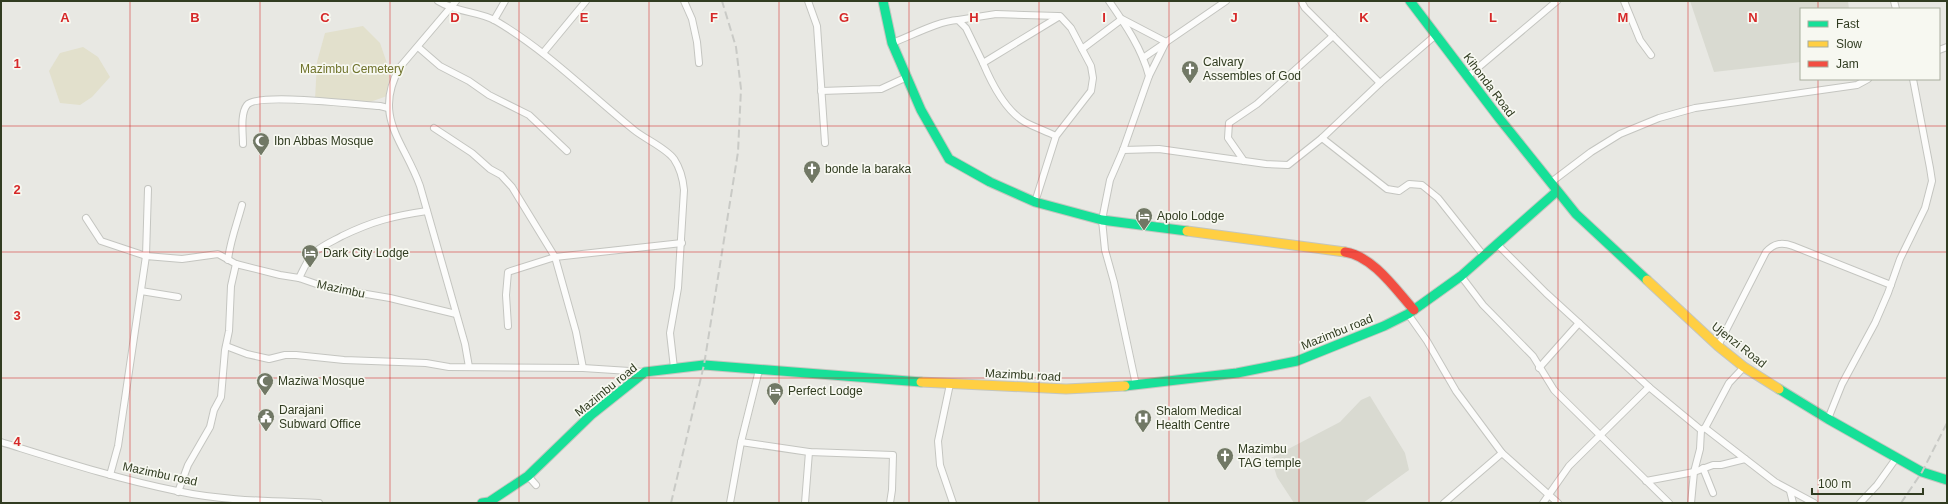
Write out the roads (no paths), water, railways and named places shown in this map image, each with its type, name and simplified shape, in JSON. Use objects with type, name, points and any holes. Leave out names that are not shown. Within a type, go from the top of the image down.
[{"type":"street","points":[[438,1],[449,8],[494,20],[559,65],[635,131],[674,159],[683,180],[682,243],[678,288],[670,333],[674,368]]},
{"type":"street","points":[[456,1],[418,48],[400,67],[394,80],[388,108],[394,134],[413,167],[427,211],[465,344],[469,367]]},
{"type":"street","points":[[494,20],[505,1]]},
{"type":"street","points":[[543,53],[586,1]]},
{"type":"street","points":[[684,1],[692,20],[697,42],[699,63]]},
{"type":"street","points":[[808,1],[817,26],[825,143]]},
{"type":"street","points":[[883,1],[892,43],[921,110],[950,159],[990,182],[1035,202],[1102,220],[1352,253],[1379,270],[1411,312],[1456,391],[1502,453],[1558,503]]},
{"type":"street","points":[[1109,1],[1122,19],[1143,58],[1149,76]]},
{"type":"street","points":[[1143,58],[1224,1]]},
{"type":"street","points":[[1301,1],[1305,8],[1380,83]]},
{"type":"street","name":"Kihonda Road","points":[[1410,1],[1437,34],[1467,77],[1550,183]]},
{"type":"street","points":[[1467,77],[1557,1]]},
{"type":"street","points":[[1624,1],[1640,40],[1651,55]]},
{"type":"street","points":[[892,43],[950,20],[996,14],[1060,16],[1071,28],[1091,66],[1093,78],[1091,91],[1056,136],[1035,202]]},
{"type":"street","points":[[983,63],[1060,16]]},
{"type":"street","points":[[1122,19],[1166,42]]},
{"type":"street","points":[[1082,49],[1122,19]]},
{"type":"street","points":[[958,20],[966,28],[991,82],[1006,104],[1024,121],[1056,136]]},
{"type":"street","points":[[1123,150],[1160,150],[1288,165],[1322,138],[1380,83],[1437,34]]},
{"type":"street","points":[[1244,161],[1228,138],[1229,123],[1257,104],[1333,36]]},
{"type":"street","points":[[1136,385],[1114,282],[1105,250],[1102,220],[1110,180],[1123,150],[1149,76],[1166,42]]},
{"type":"street","points":[[418,48],[440,66],[469,81],[489,95],[529,115],[567,151]]},
{"type":"street","points":[[821,91],[881,89],[907,77]]},
{"type":"street","points":[[1550,183],[1591,152],[1620,134],[1659,118],[1695,108],[1857,85],[1866,80]]},
{"type":"street","points":[[1828,419],[1842,384],[1875,323],[1900,259],[1925,208],[1932,181],[1913,80]]},
{"type":"street","points":[[242,144],[244,111],[246,105],[256,99],[290,99],[380,106],[388,108]]},
{"type":"street","points":[[434,128],[472,153],[490,169],[501,175],[512,187],[555,257],[576,332],[583,368]]},
{"type":"street","points":[[1322,138],[1387,189],[1399,191],[1409,184],[1422,185],[1438,198],[1484,256]]},
{"type":"street","name":"Ujenzi Road","points":[[1550,183],[1581,220],[1718,346],[1744,367],[1828,419],[1898,457],[1922,472],[1947,480]]},
{"type":"street","points":[[110,475],[118,446],[146,256],[148,189]]},
{"type":"street","name":"Mazimbu road","points":[[482,503],[488,502],[528,476],[591,415],[645,372],[704,365],[950,384],[1066,389],[1136,385],[1237,373],[1297,360],[1384,326],[1411,312],[1461,276],[1498,245],[1556,192]]},
{"type":"street","points":[[228,260],[230,241],[235,231],[242,205]]},
{"type":"street","points":[[299,278],[314,252],[325,244],[372,222],[397,215],[427,211]]},
{"type":"street","points":[[86,218],[101,241],[146,256]]},
{"type":"street","points":[[508,326],[506,294],[508,272],[555,257],[682,243]]},
{"type":"street","points":[[1718,346],[1766,252],[1772,246],[1786,243],[1891,285]]},
{"type":"street","points":[[1498,245],[1579,323],[1649,387],[1703,429],[1790,491],[1814,503]]},
{"type":"street","name":"Mazimbu","points":[[146,256],[182,259],[218,254],[236,264],[280,276],[299,278],[326,287],[390,298],[456,314]]},
{"type":"street","points":[[178,492],[188,466],[210,427],[214,410],[221,397],[229,331],[231,286],[236,264]]},
{"type":"street","points":[[1461,276],[1484,305],[1533,356],[1539,368],[1554,390],[1669,503]]},
{"type":"street","points":[[141,291],[178,297]]},
{"type":"street","points":[[1539,368],[1579,323]]},
{"type":"street","points":[[226,346],[247,354],[269,358],[285,355],[296,355],[344,360],[426,364],[449,367],[583,368],[645,372]]},
{"type":"street","points":[[1691,503],[1694,472],[1700,450],[1703,429],[1729,382],[1744,367]]},
{"type":"street","points":[[730,503],[741,442],[759,370]]},
{"type":"street","points":[[950,384],[938,442],[940,465],[954,503]]},
{"type":"street","points":[[1543,503],[1569,466],[1649,387]]},
{"type":"street","name":"Mazimbu road","points":[[1,442],[110,475],[178,492],[240,501],[319,503]]},
{"type":"street","points":[[741,442],[809,452],[893,455],[890,503]]},
{"type":"street","points":[[805,503],[809,452]]},
{"type":"street","points":[[1444,503],[1502,453]]},
{"type":"street","points":[[1860,503],[1877,485],[1898,457]]},
{"type":"street","points":[[1646,481],[1694,472],[1703,468],[1745,459]]},
{"type":"street","points":[[1703,468],[1713,493]]},
{"type":"street","points":[[528,476],[536,485]]},
{"type":"street","points":[[1790,491],[1793,503]]},
{"type":"railway","points":[[671,503],[704,365],[738,152],[741,89],[736,47],[722,1]]},
{"type":"railway","points":[[1901,503],[1922,472],[1947,423]]},
{"type":"place","name":"Calvary Assembles of God","points":[[1190,84]]},
{"type":"place","name":"Ibn Abbas Mosque","points":[[261,156]]},
{"type":"place","name":"bonde la baraka","points":[[812,184]]},
{"type":"place","name":"Apolo Lodge","points":[[1144,231]]},
{"type":"place","name":"Dark City Lodge","points":[[310,268]]},
{"type":"place","name":"Maziwa Mosque","points":[[265,396]]},
{"type":"place","name":"Perfect Lodge","points":[[775,406]]},
{"type":"place","name":"Darajani Subward Office","points":[[266,432]]},
{"type":"place","name":"Shalom Medical Health Centre","points":[[1143,433]]},
{"type":"place","name":"Mazimbu TAG temple","points":[[1225,471]]},
{"type":"park label","name":"Mazimbu Cemetery","points":[[352,69]]}]
